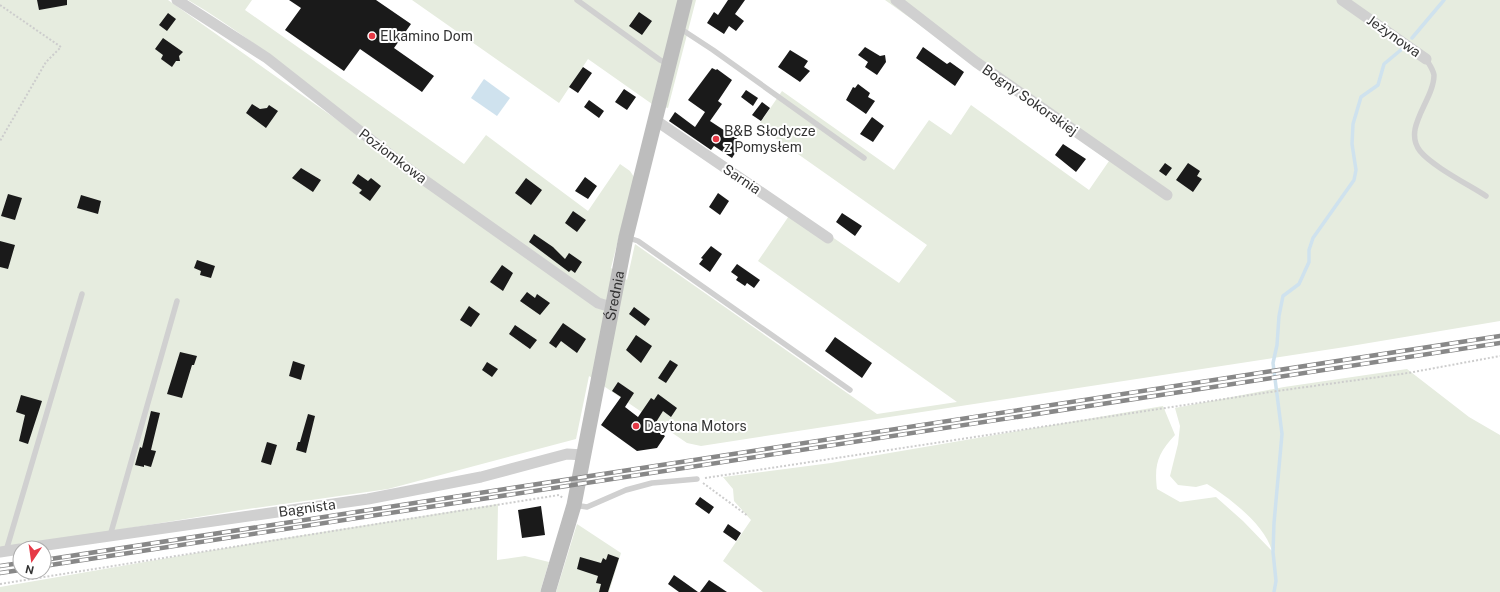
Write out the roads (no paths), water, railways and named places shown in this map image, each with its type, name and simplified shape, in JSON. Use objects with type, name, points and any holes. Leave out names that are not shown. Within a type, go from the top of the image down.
[{"type":"street","name":"Poziomkowa","points":[[177,0],[240,39],[267,58],[403,165],[598,303],[611,307]]},
{"type":"street","name":"Średnia","points":[[548,592],[574,505],[611,307],[626,237],[684,0]]},
{"type":"street","name":"Bogny Sokorskiej","points":[[896,0],[976,62],[1167,195]]},
{"type":"street","name":"Jeżynowa","points":[[1342,0],[1426,59]]},
{"type":"street","name":"Sarnia","points":[[654,122],[661,124],[828,238]]},
{"type":"street","name":"Bagnista","points":[[52,544],[368,499],[481,477],[567,454],[584,455]]},
{"type":"lane","points":[[577,0],[660,60],[669,64]]},
{"type":"lane","points":[[678,29],[684,31],[713,50],[864,158]]},
{"type":"lane","points":[[1426,59],[1432,69],[1432,84],[1415,131],[1414,143],[1421,152],[1437,165],[1486,196]]},
{"type":"lane","points":[[626,237],[638,241],[850,390]]},
{"type":"lane","points":[[3,552],[82,294]]},
{"type":"lane","points":[[110,536],[177,301]]},
{"type":"lane","points":[[574,505],[587,507],[626,490],[652,483],[697,479]]},
{"type":"water","points":[[484,79],[510,98],[497,116],[471,98]]},
{"type":"waterway","points":[[1412,38],[1444,0]]},
{"type":"waterway","points":[[1274,592],[1276,581],[1273,552],[1274,523],[1282,434],[1273,363],[1277,345],[1279,316],[1283,296],[1299,284],[1309,262],[1309,250],[1313,238],[1354,180],[1356,170],[1352,144],[1353,124],[1361,97],[1378,85],[1384,64],[1402,49]]},
{"type":"railway","points":[[52,559],[1500,336]]},
{"type":"railway","points":[[52,565],[1500,343]]},
{"type":"railway","points":[[0,566],[12,564]]},
{"type":"railway","points":[[0,573],[12,571]]},
{"type":"place","name":"Elkamino Dom","points":[[372,36]]},
{"type":"place","name":"B&B Słodycze z Pomysłem","points":[[716,139]]},
{"type":"place","name":"Daytona Motors","points":[[636,426]]}]
